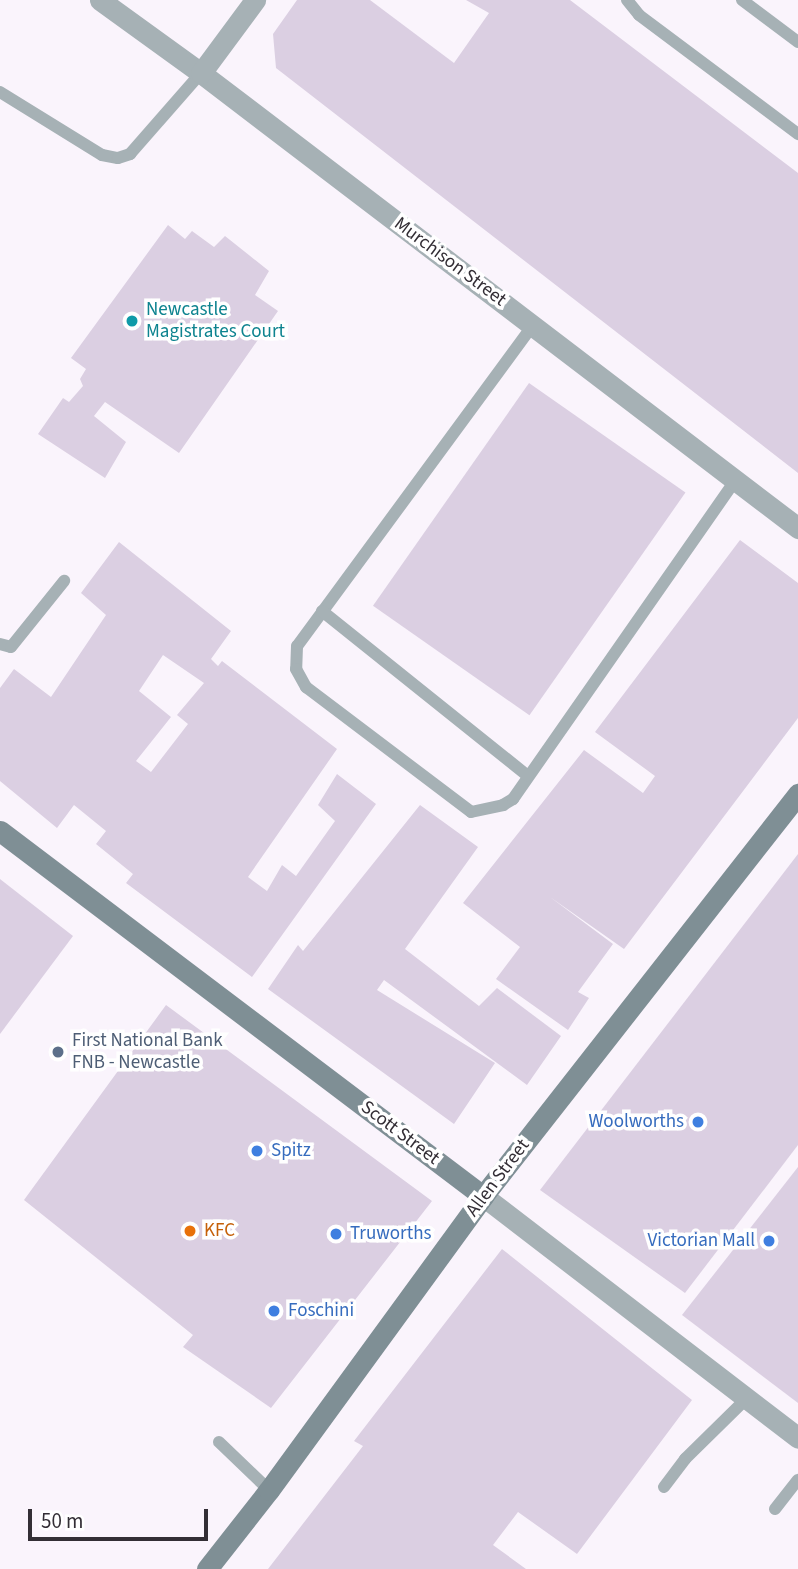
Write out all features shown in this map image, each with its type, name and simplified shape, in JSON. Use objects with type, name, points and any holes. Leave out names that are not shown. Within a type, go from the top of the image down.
[{"type":"street","name":"Murchison Street","points":[[100,0],[201,73],[798,528]]},
{"type":"street","points":[[201,73],[255,0]]},
{"type":"street","name":"Allen Street","points":[[207,1569],[269,1490],[483,1196],[798,794]]},
{"type":"street","name":"Scott Street","points":[[0,831],[798,1438]]},
{"type":"lane","points":[[627,0],[639,15],[798,134]]},
{"type":"lane","points":[[742,0],[798,42]]},
{"type":"lane","points":[[0,92],[102,155],[118,158],[130,154],[201,73]]},
{"type":"lane","points":[[533,325],[297,646],[296,669],[306,687],[471,812],[485,811],[513,799],[736,479]]},
{"type":"lane","points":[[0,644],[11,647],[64,580]]},
{"type":"lane","points":[[322,611],[528,776]]},
{"type":"lane","points":[[664,1487],[685,1460],[747,1398]]},
{"type":"lane","points":[[219,1442],[269,1490]]},
{"type":"lane","points":[[775,1509],[798,1480]]},
{"type":"building","points":[[297,0],[370,0],[454,63],[489,13],[466,0],[570,0],[798,173],[798,473],[276,68],[273,34]]},
{"type":"building","points":[[168,225],[185,239],[192,231],[214,247],[225,236],[269,271],[255,295],[278,311],[179,453],[105,402],[94,416],[126,442],[105,478],[38,434],[63,398],[69,402],[83,386],[80,379],[86,369],[71,358]]},
{"type":"building","points":[[529,383],[685,493],[529,715],[373,606]]},
{"type":"building","points":[[740,540],[798,583],[798,718],[624,949],[550,897],[613,944],[578,992],[589,998],[568,1030],[496,979],[520,947],[463,903],[584,750],[643,793],[655,776],[595,732]]},
{"type":"building","points":[[119,542],[231,631],[211,659],[218,666],[222,661],[337,749],[248,877],[267,891],[282,865],[296,876],[335,821],[318,805],[337,774],[376,804],[252,977],[126,883],[133,874],[96,844],[106,831],[74,805],[57,828],[0,781],[0,688],[14,669],[51,697],[106,615],[81,593]],"holes":[[[163,655],[204,683],[177,715],[188,724],[151,772],[136,761],[171,717],[139,691]]]},
{"type":"building","points":[[420,805],[478,847],[405,949],[479,1006],[497,988],[561,1036],[527,1085],[384,980],[377,990],[495,1063],[454,1124],[268,989],[298,945],[303,951]]},
{"type":"building","points":[[798,854],[798,1145],[685,1293],[540,1190]]},
{"type":"building","points":[[0,879],[73,936],[0,1034]]},
{"type":"building","points":[[166,1005],[432,1201],[271,1408],[183,1347],[193,1335],[24,1200]]},
{"type":"building","name":"Victorian Mall","points":[[798,1167],[798,1403],[682,1315]]},
{"type":"building","points":[[502,1249],[692,1400],[577,1554],[518,1512],[493,1545],[526,1569],[268,1569],[363,1446],[354,1441]]},
{"type":"place","name":"Newcastle Magistrates Court","points":[[132,321]]},
{"type":"place","name":"First National Bank FNB - Newcastle","points":[[58,1052]]},
{"type":"place","name":"Woolworths","points":[[698,1122]]},
{"type":"place","name":"Spitz","points":[[257,1151]]},
{"type":"place","name":"KFC","points":[[190,1231]]},
{"type":"place","name":"Truworths","points":[[336,1234]]},
{"type":"place","name":"Victorian Mall","points":[[769,1241]]},
{"type":"place","name":"Foschini","points":[[274,1311]]}]
